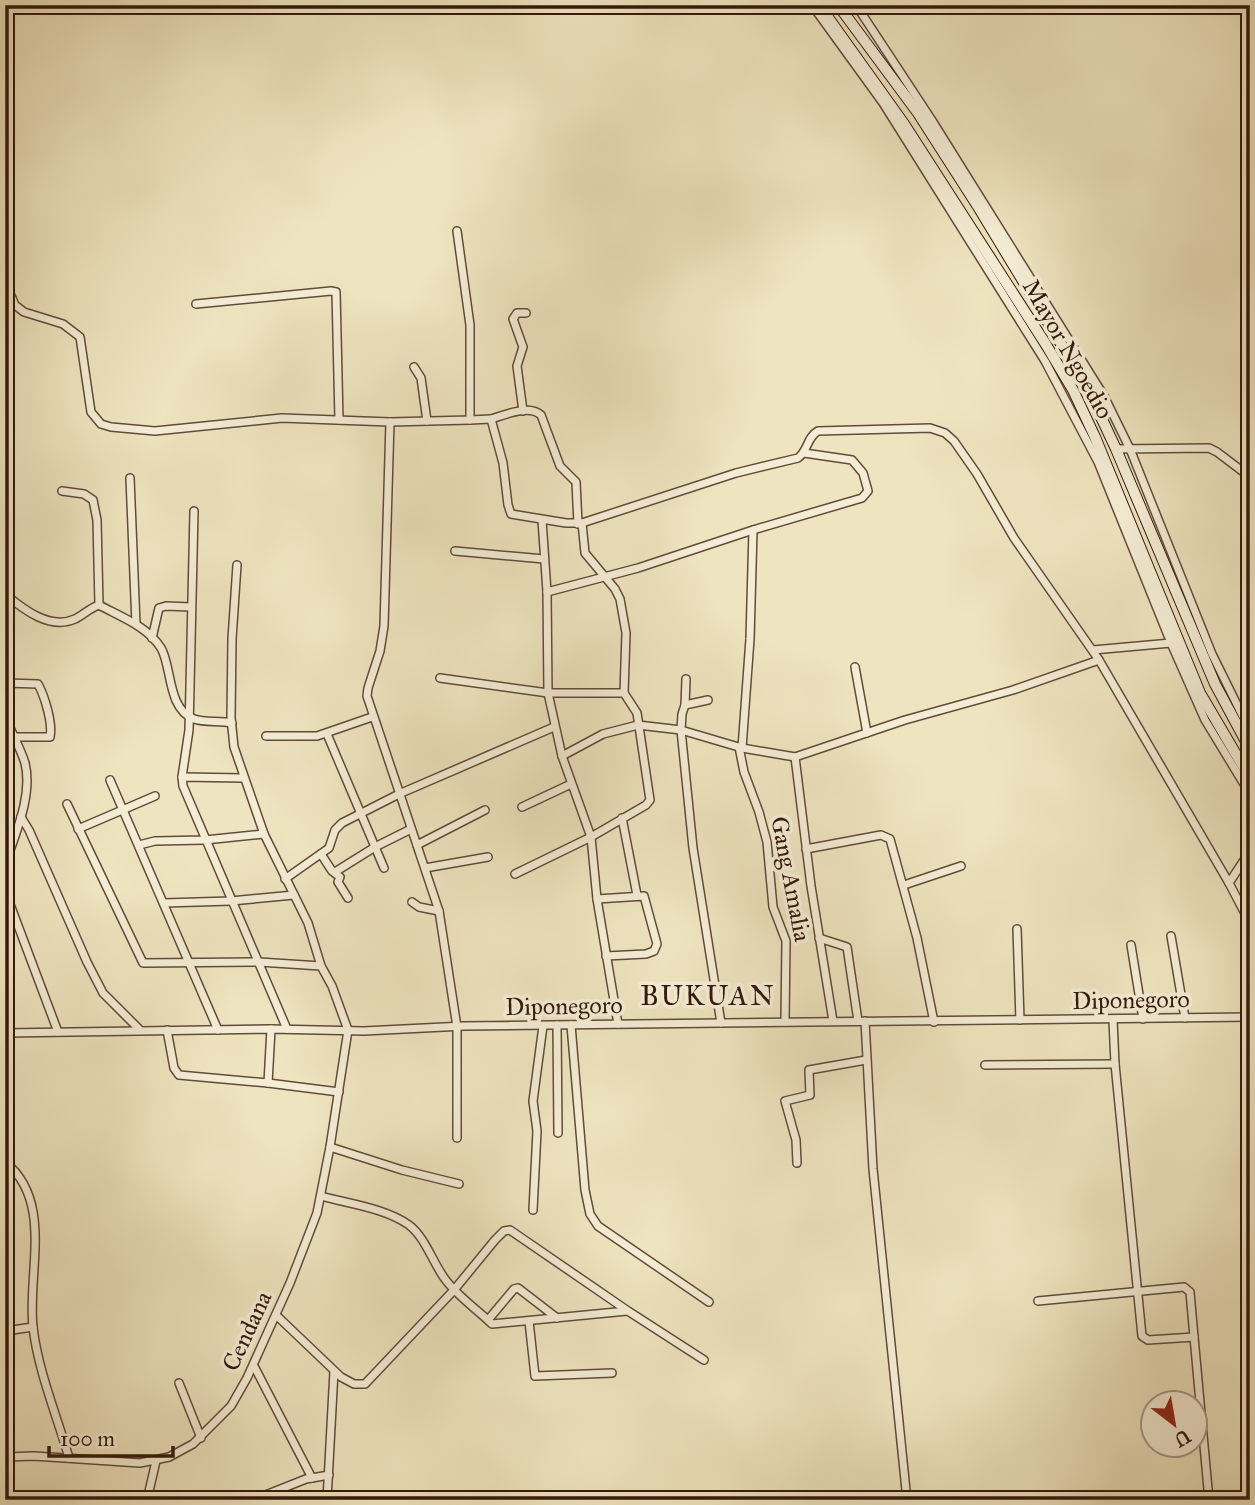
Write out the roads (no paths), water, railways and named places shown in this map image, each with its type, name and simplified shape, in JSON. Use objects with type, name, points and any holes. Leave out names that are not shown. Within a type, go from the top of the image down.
[{"type":"street","points":[[812,5],[883,103],[1045,361],[1098,462],[1205,720],[1250,794]]},
{"type":"street","name":"Mayor Ngoedio","points":[[819,5],[904,124],[1045,342],[1073,390],[1200,692],[1250,778]]},
{"type":"street","name":"Mayor Ngoedio","points":[[838,5],[918,113],[1086,385],[1116,449],[1215,684],[1250,749]]},
{"type":"street","points":[[856,5],[933,122],[1104,396],[1130,449],[1212,654],[1250,731]]},
{"type":"street","points":[[457,231],[470,325],[470,420]]},
{"type":"street","points":[[5,282],[15,304],[24,312],[63,324],[80,337],[91,412],[101,424],[130,430],[155,431],[269,419],[390,422],[470,420],[491,419],[534,410],[541,415],[560,466],[576,482],[585,553],[617,594],[626,640],[624,693],[636,710],[650,800],[646,806],[591,837],[515,874]]},
{"type":"street","points":[[196,304],[336,292],[339,420]]},
{"type":"street","points":[[523,411],[522,384],[517,366],[523,347],[513,319],[517,313],[526,313]]},
{"type":"street","points":[[414,367],[421,378],[427,421]]},
{"type":"street","points":[[491,419],[503,463],[509,512],[542,520],[580,523],[736,473],[798,458],[804,453],[811,437],[822,430],[909,427],[930,428],[946,433],[960,449],[1009,531],[1093,650],[1250,923]]},
{"type":"street","points":[[390,422],[384,626],[367,696],[439,911],[457,1027],[457,1138]]},
{"type":"street","points":[[1116,449],[1209,449],[1250,477]]},
{"type":"street","points":[[547,592],[606,577],[862,498],[867,493],[863,473],[852,460],[804,453]]},
{"type":"street","points":[[130,478],[136,624]]},
{"type":"street","points":[[62,491],[84,494],[93,500],[97,520],[99,606]]},
{"type":"street","points":[[194,512],[189,730],[182,777],[183,789],[287,1029]]},
{"type":"street","points":[[542,520],[547,592],[548,693],[554,727],[570,784],[591,837],[597,899],[618,1024]]},
{"type":"street","name":"Gang Amalia","points":[[752,530],[751,616],[742,765],[767,842],[773,906],[786,941],[785,1022]]},
{"type":"street","points":[[455,551],[544,559]]},
{"type":"street","points":[[237,565],[232,639],[234,747],[264,834],[308,923],[321,965],[332,986],[348,1030]]},
{"type":"street","points":[[5,594],[32,614],[54,622],[62,623],[74,619],[99,606]]},
{"type":"street","points":[[99,606],[136,624],[152,638],[164,654],[174,696],[188,715],[194,719],[232,723]]},
{"type":"street","points":[[152,638],[159,608],[191,607]]},
{"type":"street","points":[[1093,650],[1171,643]]},
{"type":"street","points":[[562,756],[603,734],[638,725],[681,730],[741,747],[795,757],[1013,690],[1099,660]]},
{"type":"street","points":[[855,667],[867,733]]},
{"type":"street","points":[[440,678],[548,693],[624,693]]},
{"type":"street","points":[[686,679],[681,730],[685,785],[694,860],[721,1023]]},
{"type":"street","points":[[5,683],[32,683],[40,687],[51,732],[50,737],[14,737]]},
{"type":"street","points":[[685,705],[708,700]]},
{"type":"street","points":[[5,716],[24,761],[27,778],[21,817],[5,865]]},
{"type":"street","points":[[266,736],[317,736],[372,717]]},
{"type":"street","points":[[285,879],[329,848],[338,827],[361,814],[399,794],[554,727]]},
{"type":"street","points":[[327,734],[384,868]]},
{"type":"street","points":[[795,757],[819,938],[834,1021]]},
{"type":"street","points":[[182,777],[243,778]]},
{"type":"street","points":[[110,780],[218,1030]]},
{"type":"street","points":[[522,807],[570,784]]},
{"type":"street","points":[[78,829],[155,796]]},
{"type":"street","points":[[67,804],[141,961],[146,964],[259,962],[321,965]]},
{"type":"street","points":[[417,845],[485,810]]},
{"type":"street","points":[[21,817],[103,993],[141,1031]]},
{"type":"street","points":[[622,818],[637,895]]},
{"type":"street","points":[[335,872],[411,829]]},
{"type":"street","points":[[138,845],[155,841],[205,840],[264,834]]},
{"type":"street","points":[[806,849],[884,835],[892,843],[934,1022]]},
{"type":"street","points":[[1229,883],[1250,851]]},
{"type":"street","points":[[321,853],[340,877],[338,882],[348,898]]},
{"type":"street","points":[[425,868],[488,857]]},
{"type":"street","points":[[904,886],[961,866]]},
{"type":"street","points":[[5,891],[58,1032]]},
{"type":"street","points":[[164,903],[232,901],[294,895]]},
{"type":"street","points":[[597,899],[644,896],[656,947],[654,951],[646,954],[606,956]]},
{"type":"street","points":[[412,902],[419,907],[439,911]]},
{"type":"street","points":[[1017,929],[1020,1020]]},
{"type":"street","points":[[1171,936],[1185,1018]]},
{"type":"street","points":[[819,938],[847,947],[861,1021],[873,1169],[907,1500]]},
{"type":"street","points":[[1131,945],[1143,1019]]},
{"type":"street","name":"Diponegoro","points":[[5,1033],[1250,1017]]},
{"type":"street","points":[[1113,1020],[1142,1336],[1144,1339],[1194,1337]]},
{"type":"street","points":[[557,1025],[558,1133]]},
{"type":"street","points":[[571,1025],[585,1190],[590,1214],[597,1226],[709,1302]]},
{"type":"street","points":[[533,1210],[537,1131],[533,1101],[544,1026]]},
{"type":"street","points":[[268,1083],[271,1029]]},
{"type":"street","points":[[167,1030],[177,1074],[339,1093]]},
{"type":"street","name":"Cendana","points":[[5,1457],[69,1458],[121,1463],[156,1461],[185,1450],[231,1406],[254,1366],[276,1315],[308,1237],[321,1196],[348,1030]]},
{"type":"street","points":[[797,1163],[796,1140],[785,1101],[810,1096],[808,1070],[866,1060]]},
{"type":"street","points":[[985,1065],[1115,1064]]},
{"type":"street","points":[[330,1147],[402,1170],[459,1184]]},
{"type":"street","points":[[5,1163],[24,1182],[31,1202],[35,1242],[33,1327],[69,1458]]},
{"type":"street","points":[[321,1196],[382,1213],[408,1224],[454,1290],[494,1325],[628,1311]]},
{"type":"street","points":[[276,1315],[334,1371],[354,1384],[369,1382],[454,1290],[495,1240],[504,1231],[510,1230],[704,1360]]},
{"type":"street","points":[[1038,1301],[1181,1287],[1189,1290],[1209,1500]]},
{"type":"street","points":[[488,1320],[514,1289],[518,1288],[558,1318]]},
{"type":"street","points":[[528,1321],[535,1376],[612,1373]]},
{"type":"street","points":[[5,1331],[33,1327]]},
{"type":"street","points":[[254,1366],[312,1478]]},
{"type":"street","points":[[327,1500],[334,1371]]},
{"type":"street","points":[[179,1383],[201,1437]]},
{"type":"street","points":[[147,1500],[156,1461]]},
{"type":"street","points":[[253,1500],[312,1478],[329,1475]]},
{"type":"street","points":[[5,1492],[8,1500]]},
{"type":"district","name":"BUKUAN","points":[[708,995]]}]
